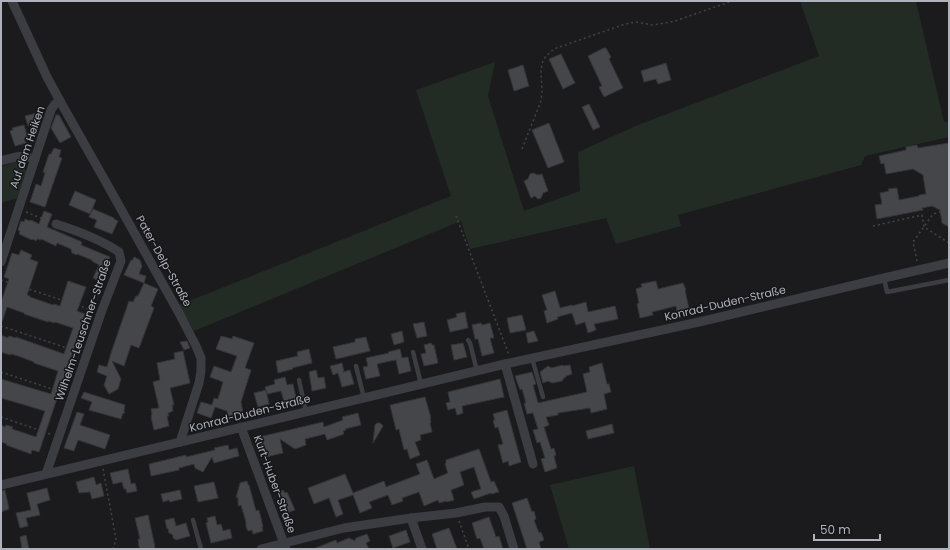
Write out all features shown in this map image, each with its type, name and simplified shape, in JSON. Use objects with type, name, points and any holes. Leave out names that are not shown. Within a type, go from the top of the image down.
[{"type":"street","name":"Auf dem Heiken","points":[[1,262],[3,249],[19,209],[51,110],[55,104],[60,101],[47,78],[12,1]]},
{"type":"street","name":"Pater-Delp-Straße","points":[[60,101],[179,313],[201,358],[199,383],[180,442]]},
{"type":"street","points":[[1,161],[16,156],[26,156],[35,159]]},
{"type":"street","name":"Wilhelm-Leuschner-Straße","points":[[46,474],[121,261],[119,252],[110,245],[56,224]]},
{"type":"street","name":"Konrad-Duden-Straße","points":[[1,484],[508,363],[699,322],[949,263]]},
{"type":"street","points":[[508,363],[533,464]]},
{"type":"street","name":"Kurt-Huber-Straße","points":[[241,427],[285,546]]},
{"type":"street","points":[[261,549],[285,546],[344,528],[456,513],[485,507],[499,507],[504,516],[514,549]]},
{"type":"street","points":[[411,518],[422,549]]},
{"type":"lane","points":[[884,278],[886,292],[949,280]]},
{"type":"lane","points":[[468,340],[477,371]]},
{"type":"lane","points":[[413,352],[421,384]]},
{"type":"lane","points":[[532,358],[543,397]]},
{"type":"lane","points":[[356,366],[364,398]]},
{"type":"lane","points":[[299,380],[306,412]]},
{"type":"lane","points":[[193,520],[201,549]]},
{"type":"path","points":[[522,150],[541,101],[542,63],[546,56],[554,49],[625,24],[636,22],[652,25],[675,21],[732,1]]},
{"type":"path","points":[[19,209],[56,224]]},
{"type":"path","points":[[919,270],[913,242],[933,214],[940,212]]},
{"type":"path","points":[[873,226],[922,215],[924,227],[949,243]]},
{"type":"path","points":[[456,216],[508,363]]},
{"type":"path","points":[[1,280],[102,313]]},
{"type":"path","points":[[1,326],[87,355]]},
{"type":"path","points":[[1,372],[73,396]]},
{"type":"path","points":[[1,417],[59,437]]},
{"type":"path","points":[[102,461],[116,539],[113,549]]},
{"type":"path","points":[[456,513],[469,549]]},
{"type":"shaded area","points":[[800,1],[916,1],[944,122],[949,121],[949,137],[865,156],[861,165],[678,215],[681,226],[616,244],[606,218],[470,249],[461,221],[194,331],[179,305],[451,196],[416,90],[495,62],[488,96],[524,211],[580,191],[578,152],[638,125],[819,56]]},
{"type":"shaded area","points":[[15,162],[24,164],[26,172],[17,198],[1,203],[1,167]]},
{"type":"shaded area","points":[[634,466],[650,549],[569,549],[550,485]]},
{"type":"building","points":[[606,48],[611,57],[609,59],[623,88],[604,97],[599,87],[602,86],[588,56]]},
{"type":"building","points":[[561,54],[575,83],[563,89],[549,59]]},
{"type":"building","points":[[666,63],[671,80],[658,84],[656,79],[644,82],[641,71]]},
{"type":"building","points":[[523,65],[529,86],[514,91],[508,70]]},
{"type":"building","points":[[589,104],[600,127],[593,130],[582,107]]},
{"type":"building","points":[[37,113],[40,123],[28,126],[25,116]]},
{"type":"building","points":[[56,115],[59,115],[71,137],[60,143],[51,128]]},
{"type":"building","points":[[549,123],[564,162],[548,168],[532,130]]},
{"type":"building","points":[[24,125],[28,138],[24,139],[26,143],[15,146],[10,131],[13,130],[12,128]]},
{"type":"building","points":[[949,143],[949,227],[942,223],[940,210],[932,206],[922,208],[923,210],[877,219],[875,205],[882,204],[880,193],[889,191],[888,189],[897,188],[899,200],[926,194],[923,175],[913,169],[886,174],[884,163],[881,164],[879,156],[906,150],[906,147],[917,145],[918,148]]},
{"type":"building","points":[[54,148],[61,150],[59,157],[62,158],[45,207],[30,202],[36,184],[41,186],[45,173],[43,172],[49,154],[51,154]]},
{"type":"building","points":[[533,173],[538,175],[542,174],[548,191],[543,193],[541,198],[538,199],[535,196],[531,198],[524,181],[528,179],[530,174]]},
{"type":"building","points":[[75,191],[96,200],[90,214],[69,205]]},
{"type":"building","points":[[93,209],[118,221],[112,234],[94,227],[97,220],[89,217]]},
{"type":"building","points":[[44,211],[52,214],[47,227],[82,242],[81,245],[110,257],[99,281],[93,278],[99,265],[92,260],[72,253],[71,249],[57,243],[56,246],[41,239],[37,239],[36,241],[19,234],[20,231],[18,230],[21,221],[24,222],[25,219],[31,220],[39,224]]},
{"type":"building","points":[[21,250],[32,255],[30,259],[38,262],[27,295],[30,297],[60,306],[68,281],[86,287],[77,311],[85,314],[82,324],[39,452],[32,450],[31,454],[1,442],[1,425],[5,427],[6,425],[13,427],[12,429],[36,437],[45,411],[1,398],[1,379],[51,394],[58,371],[18,356],[1,352],[1,335],[8,338],[9,336],[16,337],[64,354],[73,328],[55,322],[48,322],[7,307],[1,322],[1,302],[9,279],[4,277],[12,253],[19,255]]},
{"type":"building","points":[[134,257],[140,260],[142,266],[139,274],[146,276],[144,283],[124,275]]},
{"type":"building","points":[[656,281],[658,289],[683,283],[686,290],[689,309],[677,312],[676,306],[652,312],[653,315],[640,318],[636,289],[642,287],[641,284]]},
{"type":"building","points":[[144,283],[158,289],[151,306],[154,308],[139,348],[131,345],[124,366],[112,361],[121,379],[118,389],[109,394],[104,385],[107,376],[97,372],[99,365],[107,367],[129,301],[133,302],[136,296],[138,296]]},
{"type":"building","points":[[555,291],[560,308],[586,302],[588,312],[615,306],[618,319],[594,324],[596,330],[588,333],[585,322],[576,325],[572,313],[557,317],[558,319],[547,323],[544,311],[547,310],[542,295]]},
{"type":"building","points":[[465,312],[468,328],[450,332],[447,320],[457,317],[456,314]]},
{"type":"building","points":[[522,315],[526,330],[510,333],[507,318]]},
{"type":"building","points":[[424,322],[427,336],[417,338],[413,324]]},
{"type":"building","points":[[481,323],[482,325],[490,323],[494,338],[490,338],[494,353],[482,356],[478,339],[475,339],[472,325]]},
{"type":"building","points":[[402,331],[404,342],[394,345],[391,334]]},
{"type":"building","points":[[534,331],[538,341],[528,343],[526,333]]},
{"type":"building","points":[[221,336],[232,339],[233,336],[254,343],[245,368],[251,370],[241,402],[243,413],[228,416],[227,411],[215,407],[211,418],[197,413],[201,402],[212,405],[214,398],[218,399],[223,382],[210,377],[214,366],[231,372],[237,356],[216,349]]},
{"type":"building","points":[[366,337],[370,351],[336,359],[333,347],[355,342],[355,339]]},
{"type":"building","points":[[187,341],[190,348],[184,350],[180,342]]},
{"type":"building","points":[[431,343],[434,345],[438,363],[424,366],[421,354],[426,353],[424,345]]},
{"type":"building","points":[[463,343],[467,357],[454,360],[451,345]]},
{"type":"building","points":[[309,349],[312,363],[278,373],[276,361],[298,356],[297,352]]},
{"type":"building","points":[[400,349],[402,358],[408,357],[411,371],[399,374],[396,360],[390,361],[377,364],[380,376],[366,379],[363,367],[368,366],[366,358]]},
{"type":"building","points":[[183,351],[190,383],[170,388],[174,405],[172,405],[173,411],[168,413],[169,416],[167,416],[169,426],[154,430],[151,409],[159,408],[153,382],[160,380],[157,363],[175,359],[174,353]]},
{"type":"building","points":[[342,363],[344,372],[350,370],[354,384],[342,387],[338,373],[333,375],[330,366]]},
{"type":"building","points":[[602,363],[607,384],[609,384],[611,392],[604,394],[607,409],[591,413],[590,408],[558,413],[558,415],[546,417],[549,425],[544,427],[551,449],[554,448],[557,468],[545,472],[541,459],[545,458],[540,442],[537,443],[533,430],[538,429],[533,413],[527,414],[522,389],[520,390],[515,376],[532,372],[536,384],[533,385],[538,403],[587,392],[583,374],[590,372],[589,367]]},
{"type":"building","points":[[570,365],[572,374],[566,376],[562,381],[552,383],[548,381],[543,383],[540,372],[548,366],[551,368]]},
{"type":"building","points":[[316,370],[318,378],[324,377],[326,388],[312,391],[309,372]]},
{"type":"building","points":[[285,377],[287,385],[293,384],[296,398],[288,400],[285,405],[281,391],[267,394],[265,387],[275,384],[274,380]]},
{"type":"building","points":[[500,379],[504,397],[462,406],[463,413],[457,415],[455,408],[448,410],[446,403],[450,402],[448,392]]},
{"type":"building","points":[[266,390],[269,404],[258,407],[254,393]]},
{"type":"building","points":[[84,392],[125,405],[125,413],[123,413],[121,419],[89,410],[92,402],[81,398]]},
{"type":"building","points":[[425,397],[431,418],[430,423],[432,432],[420,435],[421,440],[415,442],[420,455],[410,459],[407,449],[404,450],[399,429],[396,430],[390,405]]},
{"type":"building","points":[[507,410],[521,462],[509,466],[508,461],[503,463],[498,445],[503,444],[498,427],[495,428],[493,420],[495,420],[493,414]]},
{"type":"building","points":[[77,412],[84,414],[80,425],[110,435],[105,449],[78,440],[74,451],[64,448]]},
{"type":"building","points":[[358,413],[361,425],[345,429],[346,430],[343,431],[344,434],[327,440],[325,434],[305,439],[306,445],[295,449],[280,439],[283,453],[265,457],[263,448],[258,449],[255,438],[323,422],[324,427],[343,420],[342,417]]},
{"type":"building","points":[[380,423],[383,426],[373,443],[375,425]]},
{"type":"building","points":[[612,424],[614,433],[588,439],[586,431]]},
{"type":"building","points":[[228,445],[229,450],[237,448],[239,456],[214,463],[212,457],[203,472],[195,468],[194,464],[179,468],[179,470],[151,476],[149,464],[186,455],[186,457],[215,450],[214,448]]},
{"type":"building","points":[[479,449],[491,482],[494,481],[499,492],[474,499],[471,492],[481,489],[474,467],[460,472],[464,485],[451,490],[454,500],[439,503],[438,500],[424,506],[419,492],[402,498],[403,501],[392,505],[388,495],[369,502],[372,508],[360,513],[353,495],[338,500],[343,514],[336,517],[329,498],[314,504],[308,488],[345,474],[353,493],[384,481],[386,487],[420,474],[416,464],[427,460],[434,479],[448,473],[445,464],[446,460]]},
{"type":"building","points":[[128,469],[131,484],[135,483],[137,491],[127,493],[122,482],[113,484],[110,473]]},
{"type":"building","points":[[94,477],[96,485],[101,483],[104,496],[92,499],[90,492],[79,493],[76,482]]},
{"type":"building","points":[[247,481],[256,511],[259,510],[263,527],[263,531],[253,534],[252,530],[248,531],[246,527],[241,505],[238,506],[238,497],[236,498],[240,483]]},
{"type":"building","points":[[214,482],[218,498],[198,502],[194,486]]},
{"type":"building","points":[[47,488],[50,500],[37,504],[40,515],[26,518],[28,526],[20,528],[16,513],[31,510],[27,493]]},
{"type":"building","points":[[5,490],[9,509],[1,512],[1,491]]},
{"type":"building","points":[[180,490],[182,499],[163,502],[161,494]]},
{"type":"building","points":[[283,490],[285,493],[287,492],[295,510],[284,514],[277,492]]},
{"type":"building","points":[[527,498],[532,512],[534,511],[536,519],[534,520],[539,533],[541,532],[544,540],[539,542],[541,549],[527,549],[512,503]]},
{"type":"building","points":[[148,515],[155,549],[140,549],[138,539],[140,539],[135,518]]},
{"type":"building","points":[[215,516],[217,525],[221,524],[223,531],[230,529],[232,538],[211,543],[206,523],[208,522],[207,518]]},
{"type":"building","points":[[489,517],[496,537],[499,536],[503,549],[484,549],[480,538],[477,539],[472,523]]},
{"type":"building","points":[[174,518],[176,526],[186,523],[190,536],[176,540],[173,538],[173,535],[169,533],[168,528],[167,529],[165,520]]},
{"type":"building","points":[[449,528],[457,549],[437,549],[432,534]]},
{"type":"building","points":[[406,530],[410,542],[393,548],[389,536]]},
{"type":"building","points":[[367,534],[370,541],[366,543],[369,549],[313,549],[336,540],[337,543],[349,538],[355,541],[356,538]]},
{"type":"building","points":[[26,535],[29,549],[22,549],[20,537]]}]
